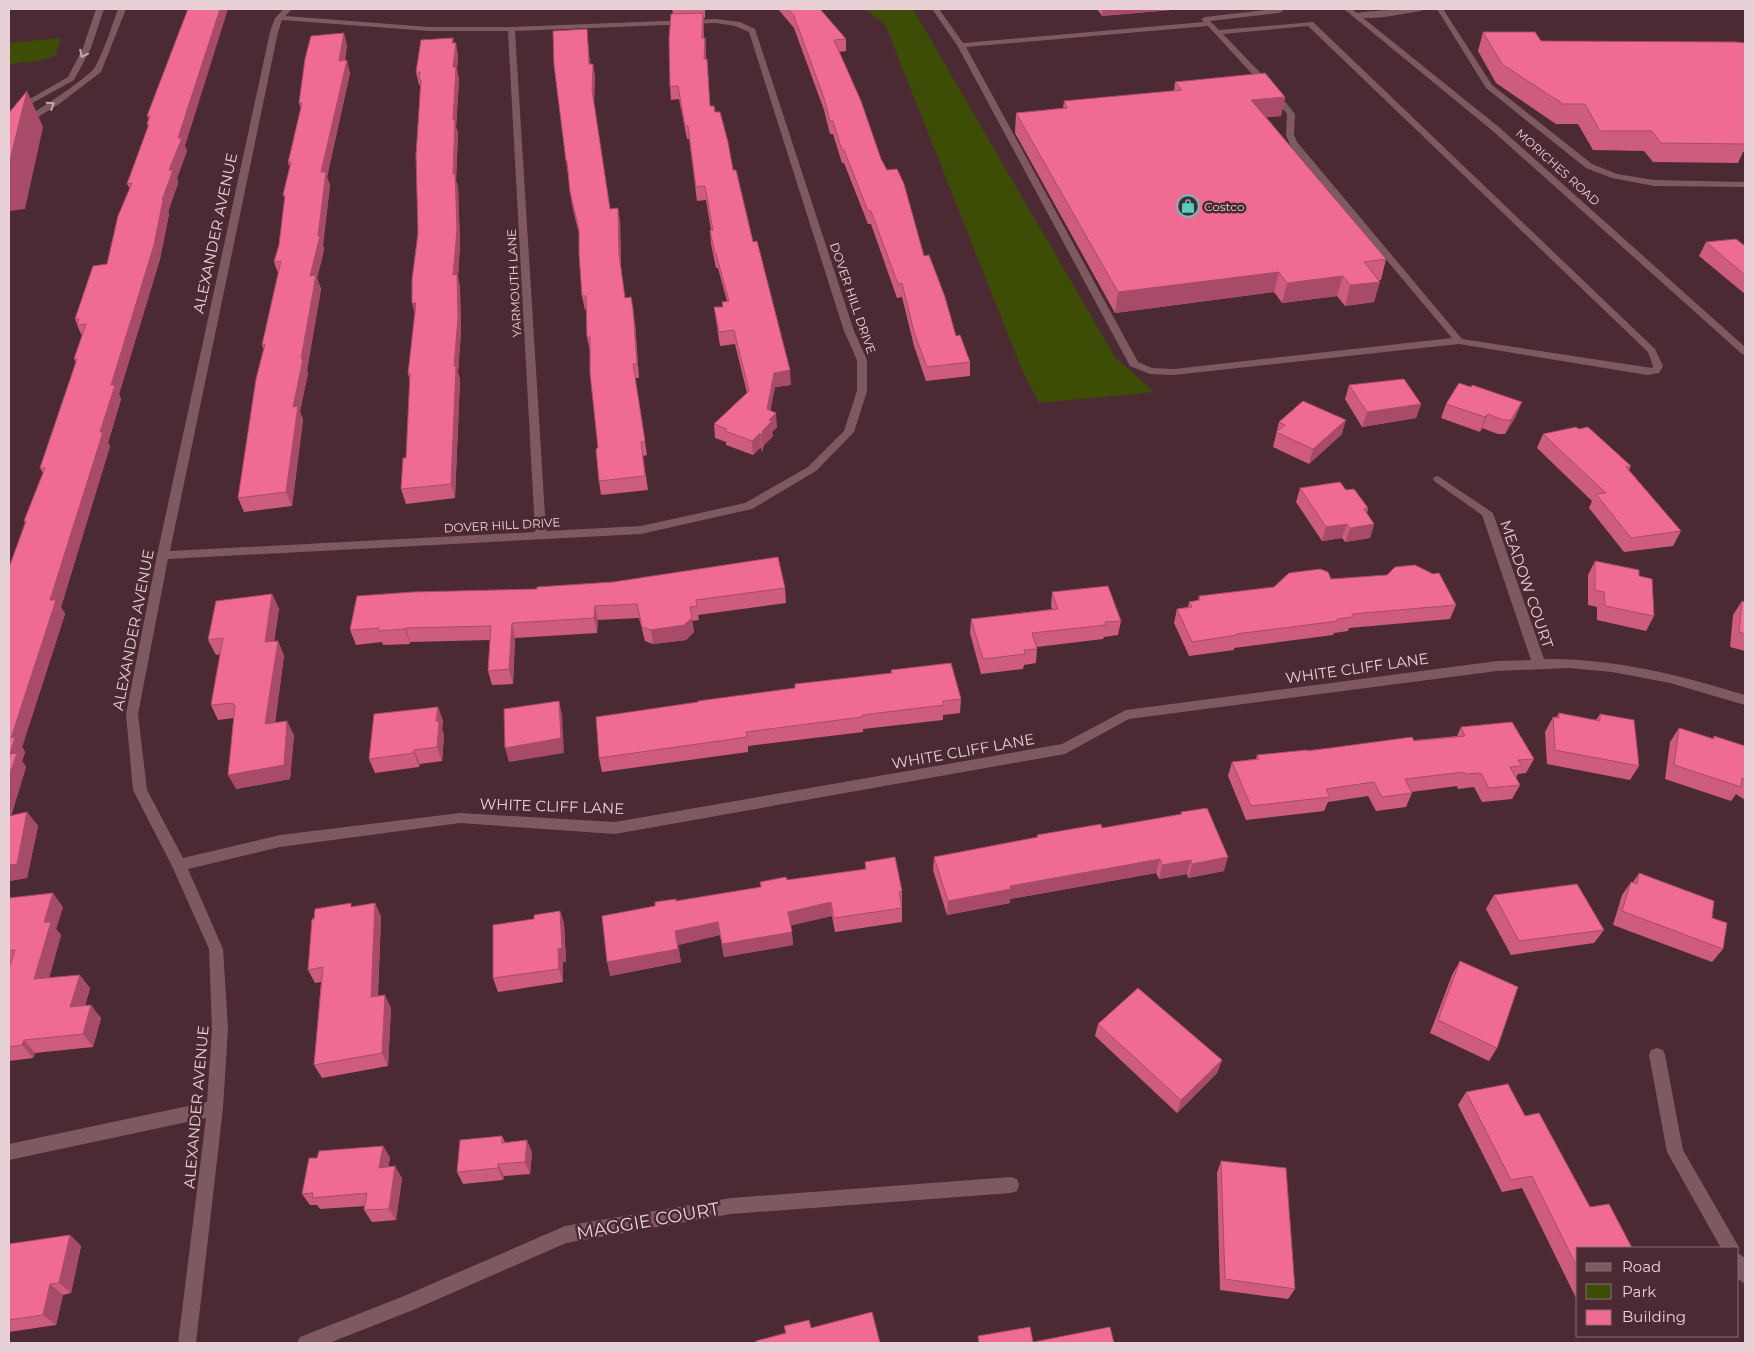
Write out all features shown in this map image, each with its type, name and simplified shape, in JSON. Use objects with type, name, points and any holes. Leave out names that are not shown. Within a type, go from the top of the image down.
[{"type":"street","points":[[9,114],[71,78],[87,48],[100,9]]},
{"type":"street","points":[[9,128],[19,125],[56,102],[98,70],[122,9]]},
{"type":"street","points":[[936,9],[961,45],[1007,122],[1134,364],[1150,371],[1174,372],[1440,342],[1459,342],[1647,372],[1655,371],[1658,366],[1652,351],[1310,24],[1218,32]]},
{"type":"street","points":[[1277,9],[1279,11],[1205,19],[1291,114],[1290,135],[1292,143],[1459,342]]},
{"type":"street","name":"MORICHES ROAD","points":[[1348,9],[1497,130],[1745,352]]},
{"type":"street","points":[[1364,14],[1366,10],[1377,9]]},
{"type":"street","points":[[1355,15],[1374,15],[1421,9]]},
{"type":"street","points":[[1440,9],[1489,86],[1589,166],[1615,176],[1654,183],[1745,185]]},
{"type":"street","name":"DOVER HILL DRIVE","points":[[163,556],[641,530],[748,506],[812,469],[849,432],[862,392],[862,360],[850,331],[752,31],[737,24],[716,21],[511,29],[429,29],[283,13]]},
{"type":"street","name":"ALEXANDER AVENUE","points":[[187,1343],[215,1108],[220,1029],[216,949],[179,865],[140,790],[132,714],[163,556],[274,32],[283,13]]},
{"type":"street","points":[[961,45],[1210,24]]},
{"type":"street","name":"YARMOUTH LANE","points":[[511,29],[540,535]]},
{"type":"street","name":"MEADOW COURT","points":[[1438,479],[1487,513],[1539,664]]},
{"type":"street","name":"WHITE CLIFF LANE","points":[[179,865],[280,840],[460,818],[615,828],[1065,749],[1126,716],[1498,666],[1539,664],[1591,665],[1639,672],[1704,687],[1745,700]]},
{"type":"street","points":[[1657,1055],[1674,1152],[1729,1247]]},
{"type":"street","points":[[9,1152],[215,1108]]},
{"type":"street","name":"MAGGIE COURT","points":[[306,1343],[407,1304],[565,1235],[731,1206],[1010,1186]]},
{"type":"street","points":[[1739,1264],[1745,1275]]},
{"type":"green space","points":[[865,9],[913,9],[1115,357],[1154,392],[1039,403],[1022,370],[885,24]]},
{"type":"green space","points":[[61,38],[55,56],[38,61],[9,64],[9,43]]},
{"type":"building","points":[[188,9],[220,9],[178,138],[182,138],[169,170],[173,170],[162,200],[154,245],[111,385],[115,385],[100,432],[103,432],[50,600],[56,600],[11,738],[15,737],[10,754],[17,753],[9,776],[9,566],[45,468],[40,468],[77,359],[74,359],[86,324],[77,325],[79,319],[75,319],[93,266],[107,264],[118,216],[132,183],[127,184],[149,124],[147,124],[150,116],[147,116]]},
{"type":"building","points":[[788,9],[820,9],[846,39],[834,40],[861,101],[881,159],[887,170],[897,169],[904,184],[924,256],[929,255],[945,297],[956,336],[960,335],[970,362],[927,367],[914,332],[902,283],[898,284],[871,211],[868,211],[844,150],[842,150],[833,121],[830,121],[824,98],[794,16]]},
{"type":"building","points":[[703,13],[702,38],[705,38],[704,59],[707,59],[710,106],[714,106],[715,112],[720,112],[733,170],[736,170],[753,242],[757,241],[790,370],[774,373],[767,409],[776,413],[769,420],[772,421],[763,430],[761,437],[760,433],[752,441],[725,431],[727,429],[714,424],[749,391],[734,330],[719,332],[714,307],[723,307],[722,302],[729,301],[715,254],[710,230],[713,230],[705,186],[696,187],[688,126],[685,126],[678,86],[670,87],[669,39],[671,14]]},
{"type":"building","points":[[587,29],[589,64],[593,64],[592,90],[610,209],[618,208],[619,254],[625,298],[631,297],[633,309],[637,364],[633,364],[645,441],[641,442],[645,476],[599,481],[596,449],[598,448],[590,373],[590,337],[587,337],[586,296],[582,296],[579,230],[570,192],[554,65],[553,31]]},
{"type":"building","points":[[1483,32],[1535,32],[1541,41],[1745,43],[1745,144],[1661,143],[1652,131],[1600,131],[1585,104],[1563,104],[1502,64]]},
{"type":"building","points":[[344,33],[339,61],[347,60],[321,172],[326,172],[318,236],[320,236],[310,276],[316,275],[301,359],[303,359],[293,407],[298,406],[286,492],[238,498],[256,379],[265,344],[262,345],[281,261],[274,262],[279,245],[285,195],[283,195],[291,162],[288,163],[302,103],[299,103],[305,59],[311,36]]},
{"type":"building","points":[[453,38],[452,43],[456,43],[453,67],[456,67],[453,120],[455,120],[453,174],[455,174],[457,229],[453,275],[457,274],[458,317],[454,366],[456,366],[451,484],[401,489],[403,458],[406,458],[410,374],[408,374],[416,303],[412,303],[412,280],[418,233],[416,155],[421,80],[419,80],[420,72],[416,72],[421,40]]},
{"type":"building","name":"Costco","points":[[1265,73],[1285,97],[1251,100],[1386,259],[1364,262],[1380,282],[1350,285],[1343,276],[1287,283],[1279,272],[1118,292],[1016,113],[1067,108],[1064,101],[1182,90],[1175,82]]},
{"type":"building","points":[[27,91],[9,164],[9,113]]},
{"type":"building","points":[[1736,239],[1745,246],[1745,275],[1706,242]]},
{"type":"building","points":[[1404,379],[1421,404],[1367,412],[1349,385]]},
{"type":"building","points":[[1459,383],[1471,387],[1472,385],[1522,402],[1511,420],[1503,420],[1488,414],[1485,417],[1446,404]]},
{"type":"building","points":[[1303,401],[1346,420],[1313,449],[1276,432],[1285,425],[1279,422]]},
{"type":"building","points":[[1576,427],[1579,429],[1588,427],[1631,466],[1626,467],[1681,531],[1631,538],[1596,494],[1606,493],[1543,434]]},
{"type":"building","points":[[1340,482],[1346,490],[1354,489],[1368,508],[1364,509],[1374,524],[1350,528],[1347,524],[1326,527],[1300,488]]},
{"type":"building","points":[[778,557],[785,588],[696,600],[697,606],[690,607],[692,618],[684,625],[651,630],[642,627],[637,604],[595,606],[594,618],[512,623],[509,669],[488,671],[491,626],[406,628],[378,631],[379,628],[350,630],[357,596],[413,592],[537,589],[537,587],[613,582]]},
{"type":"building","points":[[1595,561],[1639,570],[1639,576],[1652,579],[1654,616],[1605,606],[1604,592],[1595,590]]},
{"type":"building","points":[[1415,565],[1433,574],[1439,573],[1456,605],[1352,614],[1353,617],[1337,619],[1338,621],[1236,634],[1192,642],[1177,609],[1192,607],[1189,602],[1200,600],[1199,596],[1274,587],[1289,573],[1320,569],[1328,572],[1331,579],[1387,575],[1395,567]]},
{"type":"building","points":[[1108,586],[1121,621],[1105,622],[1106,625],[1032,633],[1037,649],[1024,650],[1025,654],[983,659],[971,619],[1058,609],[1052,592]]},
{"type":"building","points":[[272,594],[265,642],[278,641],[265,724],[287,721],[284,765],[228,775],[235,705],[232,705],[233,703],[211,705],[223,638],[208,640],[216,601]]},
{"type":"building","points":[[1742,601],[1745,602],[1745,634],[1739,632]]},
{"type":"building","points":[[951,663],[961,699],[943,701],[944,705],[746,732],[747,737],[599,758],[596,717],[795,688],[795,684],[892,673],[891,670]]},
{"type":"building","points":[[559,701],[561,738],[505,748],[504,709]]},
{"type":"building","points":[[438,707],[436,721],[439,721],[437,747],[414,750],[414,753],[369,759],[374,714]]},
{"type":"building","points":[[1559,713],[1600,721],[1600,714],[1634,720],[1639,766],[1555,750],[1553,717],[1559,718]]},
{"type":"building","points":[[1512,722],[1534,759],[1518,760],[1522,766],[1510,767],[1520,785],[1489,788],[1481,773],[1465,774],[1464,772],[1405,779],[1412,793],[1382,797],[1374,782],[1326,789],[1330,797],[1251,806],[1232,762],[1259,759],[1257,755],[1308,751],[1412,737],[1414,741],[1465,736],[1461,727]]},
{"type":"building","points":[[1679,728],[1745,746],[1745,780],[1742,778],[1741,787],[1674,765]]},
{"type":"building","points":[[1207,808],[1228,857],[1192,864],[1191,860],[1162,865],[1160,859],[1010,886],[1011,889],[948,901],[934,857],[1038,837],[1037,835],[1101,824],[1102,828]]},
{"type":"building","points":[[27,812],[17,864],[9,865],[9,816]]},
{"type":"building","points":[[895,857],[902,891],[899,892],[902,908],[834,918],[831,902],[788,912],[792,932],[722,944],[718,922],[675,931],[678,949],[607,962],[602,916],[655,906],[655,902],[676,899],[676,901],[761,887],[760,882],[786,877],[787,880],[866,869],[865,862]]},
{"type":"building","points":[[1639,873],[1714,901],[1712,918],[1727,923],[1723,949],[1622,911],[1631,882],[1637,884]]},
{"type":"building","points":[[1577,884],[1604,930],[1519,941],[1494,895]]},
{"type":"building","points":[[53,893],[44,922],[51,922],[34,979],[80,975],[70,1007],[91,1005],[83,1034],[24,1040],[22,1045],[9,1047],[9,969],[15,950],[9,951],[9,898]]},
{"type":"building","points":[[351,903],[351,907],[375,903],[371,997],[385,995],[382,1053],[314,1065],[323,967],[308,970],[312,919],[314,919],[315,909]]},
{"type":"building","points":[[560,911],[562,948],[558,949],[559,969],[493,978],[493,925],[534,919],[534,915]]},
{"type":"building","points":[[1460,961],[1518,987],[1497,1048],[1438,1020]]},
{"type":"building","points":[[1138,988],[1222,1060],[1181,1100],[1098,1024]]},
{"type":"building","points":[[1508,1084],[1525,1116],[1539,1113],[1590,1207],[1609,1204],[1631,1247],[1576,1247],[1576,1265],[1532,1176],[1511,1180],[1466,1092]]},
{"type":"building","points":[[502,1136],[502,1143],[527,1140],[525,1162],[498,1164],[498,1168],[457,1172],[460,1140]]},
{"type":"building","points":[[383,1146],[379,1168],[395,1166],[389,1209],[364,1210],[367,1193],[312,1198],[313,1193],[302,1194],[309,1158],[317,1158],[319,1151]]},
{"type":"building","points":[[1221,1161],[1286,1168],[1295,1289],[1225,1279]]},
{"type":"building","points":[[70,1235],[59,1283],[50,1284],[43,1315],[9,1320],[9,1244]]},
{"type":"building","points":[[872,1312],[880,1343],[757,1343],[756,1341],[786,1333],[784,1326],[809,1320],[811,1328]]},
{"type":"building","points":[[1030,1327],[1033,1342],[1110,1327],[1114,1343],[979,1343],[978,1336]]},
{"type":"place","name":"Costco","points":[[1188,206]]}]
